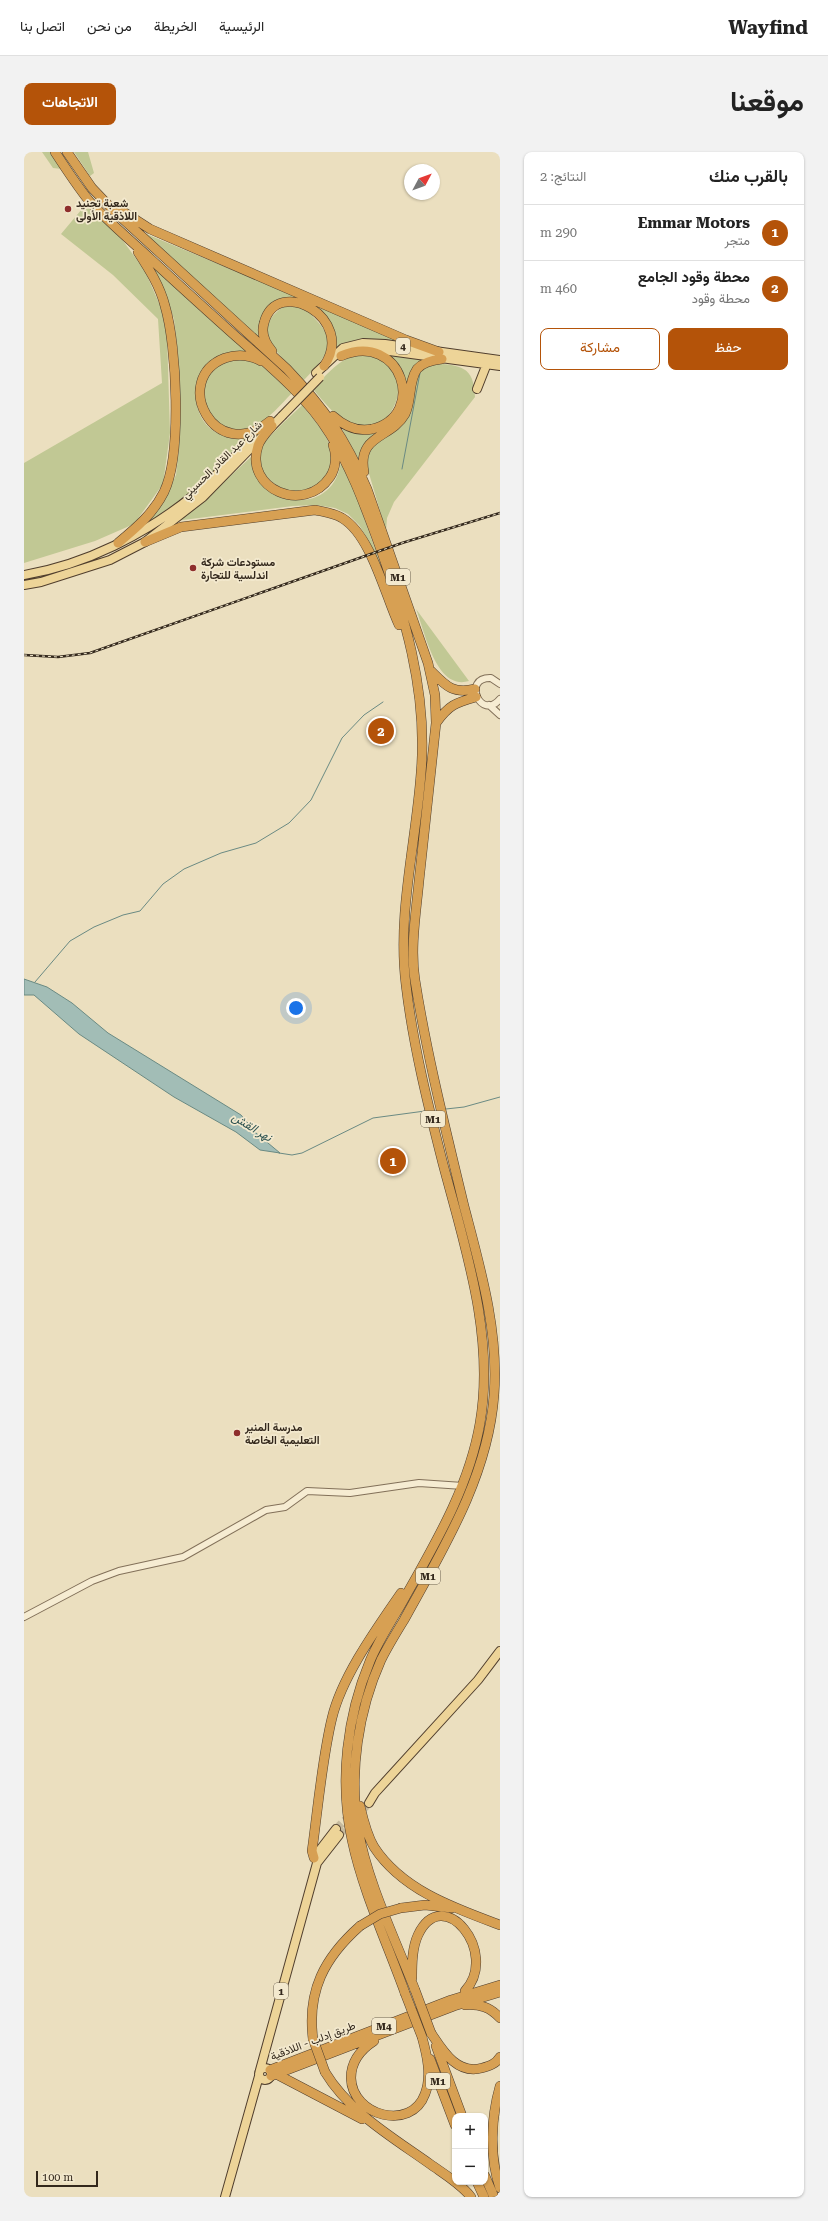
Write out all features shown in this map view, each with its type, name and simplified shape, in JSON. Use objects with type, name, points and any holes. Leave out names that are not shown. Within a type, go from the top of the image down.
[{"type":"highway","name":"M1","points":[[55,152],[90,201],[116,227],[273,369],[305,400],[329,432],[352,473],[360,494],[393,584],[415,665],[424,729],[421,776],[404,918],[405,982],[422,1074],[443,1164],[459,1218],[482,1327],[485,1379],[481,1417],[474,1453],[463,1486],[438,1539],[372,1655],[359,1690],[349,1735],[346,1799],[351,1836],[365,1884],[405,1993],[426,2035],[461,2113]]},
{"type":"highway","name":"M1","points":[[67,152],[92,188],[113,210],[287,369],[310,394],[336,427],[356,464],[367,489],[430,670],[435,695],[436,723],[414,940],[414,976],[433,1074],[487,1302],[494,1354],[493,1403],[484,1452],[470,1494],[439,1556],[382,1659],[370,1690],[357,1745],[356,1791],[358,1830],[365,1858],[413,1987],[426,2035],[452,2116]]},
{"type":"highway","points":[[92,188],[132,219],[150,229],[440,355]]},
{"type":"highway","points":[[116,227],[138,252],[160,291],[170,325],[174,361],[175,438],[168,481],[157,504],[149,515],[118,543]]},
{"type":"highway","points":[[287,369],[267,344],[263,331],[268,313],[275,306],[288,301],[297,301],[309,307],[329,327],[332,336],[333,349],[324,366]]},
{"type":"highway","points":[[310,394],[339,422],[356,429],[374,428],[386,423],[394,415],[400,404],[403,392],[400,374],[393,364],[383,356],[372,351],[359,351],[340,356]]},
{"type":"highway","points":[[367,489],[362,462],[364,451],[370,442],[398,422],[405,413],[413,376],[417,369],[440,355]]},
{"type":"highway","points":[[271,424],[251,432],[238,434],[225,432],[214,425],[206,416],[201,405],[200,393],[202,382],[208,372],[218,362],[228,357],[241,356],[253,358],[273,369]]},
{"type":"highway","points":[[271,424],[258,444],[256,464],[258,471],[277,492],[292,496],[299,496],[314,492],[331,476],[336,460],[336,452],[329,432]]},
{"type":"highway","points":[[145,542],[180,527],[315,510],[336,515],[353,526],[363,538],[398,624],[409,643]]},
{"type":"highway","points":[[430,670],[451,689],[460,692],[476,693]]},
{"type":"highway","points":[[436,723],[447,709],[455,703],[476,693]]},
{"type":"highway","points":[[315,1860],[312,1851],[332,1717],[345,1686],[367,1644],[438,1539]]},
{"type":"highway","points":[[356,1791],[364,1822],[373,1845],[388,1865],[415,1888],[500,1925]]},
{"type":"highway","points":[[471,2197],[450,2178],[382,2131],[341,2096],[325,2072],[313,2039],[312,2011],[320,1978],[335,1951],[360,1926],[380,1914],[400,1908],[439,1906],[482,1918]]},
{"type":"highway","points":[[413,1987],[414,1945],[418,1934],[426,1925],[445,1917],[456,1918],[475,1926]]},
{"type":"highway","points":[[452,2003],[476,1985],[484,1976]]},
{"type":"highway","name":"طريق إدلب - اللاذقية","points":[[267,2074],[500,1985]]},
{"type":"highway","name":"طريق إدلب - اللاذقية","points":[[267,2074],[402,2026],[452,2003],[500,1992]]},
{"type":"highway","points":[[452,2003],[484,2006],[493,2011],[500,2018]]},
{"type":"highway","points":[[402,2026],[363,2048],[355,2058],[351,2070],[351,2084],[356,2096],[363,2105],[372,2112],[384,2116],[395,2116],[406,2113],[417,2106],[424,2096],[428,2083],[426,2035]]},
{"type":"highway","points":[[426,2035],[452,2061],[461,2067],[471,2070],[489,2067],[500,2057]]},
{"type":"highway","points":[[267,2074],[382,2131]]},
{"type":"highway","points":[[500,2086],[494,2116],[493,2136],[494,2162],[500,2188]]},
{"type":"highway","points":[[488,2183],[494,2197]]},
{"type":"highway","points":[[478,2185],[484,2197]]},
{"type":"main road","name":"4","points":[[318,375],[324,366],[343,348],[357,344],[385,344],[440,355]]},
{"type":"main road","name":"4","points":[[318,375],[340,356],[352,350],[370,348],[440,355],[488,362],[500,366]]},
{"type":"main road","name":"4","points":[[488,362],[500,360]]},
{"type":"main road","points":[[478,389],[488,362]]},
{"type":"main road","name":"شارع عبد القادر الحسيني","points":[[24,585],[41,582],[110,560],[145,542],[203,497],[318,375]]},
{"type":"main road","name":"شارع عبد القادر الحسيني","points":[[24,575],[51,570],[118,543],[172,513],[195,494],[271,424]]},
{"type":"main road","points":[[367,1801],[478,1680],[500,1651]]},
{"type":"main road","points":[[315,1860],[337,1832]]},
{"type":"main road","name":"1","points":[[225,2197],[256,2090],[267,2074],[265,2056],[298,1927],[298,1916],[315,1860]]},
{"type":"street","points":[[500,684],[495,680],[487,678],[480,682],[476,693],[481,703],[489,705],[500,715]]},
{"type":"street","points":[[489,705],[496,703],[500,699]]},
{"type":"street","points":[[24,1617],[92,1581],[119,1571],[183,1557],[266,1510],[285,1507],[307,1491],[350,1493],[419,1483],[463,1486]]},
{"type":"green space","points":[[42,152],[51,152],[62,169],[53,168]]},
{"type":"green space","points":[[74,152],[88,152],[94,173],[90,176]]},
{"type":"green space","points":[[87,203],[121,238],[145,271],[162,310],[167,335],[170,433],[163,484],[134,524],[95,541],[24,563],[24,463],[162,383],[158,319],[113,275],[61,234]]},
{"type":"green space","points":[[144,233],[300,298],[283,300],[269,309],[262,343]]},
{"type":"green space","points":[[146,258],[249,353],[229,354],[218,357],[207,365],[200,375],[196,387],[196,400],[199,413],[206,424],[216,432],[229,437],[250,436],[188,495],[161,516],[146,525],[165,498],[176,475],[179,449],[178,355],[174,319],[165,294]]},
{"type":"green space","points":[[313,304],[402,342],[368,339],[352,342],[336,349],[335,331]]},
{"type":"green space","points":[[283,307],[303,307],[322,327],[327,335],[327,351],[315,369],[304,380],[279,355],[268,336],[268,326],[272,316]]},
{"type":"green space","points":[[385,353],[426,360],[418,364],[403,413],[387,427],[398,412],[406,393],[393,359]]},
{"type":"green space","points":[[359,354],[380,359],[391,367],[397,377],[398,389],[396,402],[390,413],[381,422],[370,427],[350,424],[338,416],[327,406],[313,389],[339,363]]},
{"type":"green space","points":[[233,359],[247,359],[260,364],[292,393],[262,422],[250,428],[237,430],[217,423],[207,413],[202,399],[202,392],[207,378],[218,367]]},
{"type":"green space","points":[[434,363],[451,365],[464,369],[472,379],[475,397],[394,502],[387,518],[386,531],[365,460],[373,444],[423,368]]},
{"type":"green space","points":[[302,405],[327,439],[331,448],[332,458],[331,468],[319,484],[306,493],[296,493],[284,490],[271,481],[262,469],[259,462],[259,455],[261,448],[269,437]]},
{"type":"green space","points":[[387,427],[363,448],[359,456],[360,462],[342,429],[362,433],[375,432]]},
{"type":"green space","points":[[252,456],[257,474],[267,487],[281,496],[296,500],[311,499],[325,492],[335,480],[341,461],[353,487],[389,588],[369,541],[359,525],[348,514],[335,508],[316,505],[293,506],[175,521],[210,495]]},
{"type":"green space","points":[[416,609],[469,681],[458,682],[448,677],[440,669],[428,645]]},
{"type":"water","points":[[24,979],[47,987],[72,1003],[108,1033],[241,1115],[256,1133],[280,1153],[260,1150],[236,1132],[174,1097],[79,1034],[34,995],[24,995]]},
{"type":"waterway","points":[[402,469],[420,373]]},
{"type":"waterway","points":[[35,982],[70,941],[94,927],[123,915],[140,911],[163,884],[184,869],[221,853],[256,843],[289,823],[311,800],[342,738],[364,715],[383,702]]},
{"type":"waterway","name":"نهر القش","points":[[446,1109],[464,1107],[500,1097]]},
{"type":"waterway","name":"نهر القش","points":[[279,1153],[292,1155],[302,1153],[373,1118],[425,1111]]},
{"type":"tunnel","points":[[339,1835],[369,1803]]},
{"type":"tunnel","points":[[336,1829],[351,1814]]},
{"type":"railway","points":[[24,655],[58,657],[90,653],[402,543],[500,513]]},
{"type":"place","name":"شعبة تجنيد اللاذقية الأولى","points":[[68,209]]},
{"type":"place","name":"مستودعات شركة اندلسية للتجارة","points":[[193,568]]},
{"type":"place","name":"محطة وقود الجامع","points":[[381,731]]},
{"type":"place","name":"Emmar Motors","points":[[393,1161]]},
{"type":"place","name":"مدرسة المنير التعليمية الخاصة","points":[[237,1433]]}]
